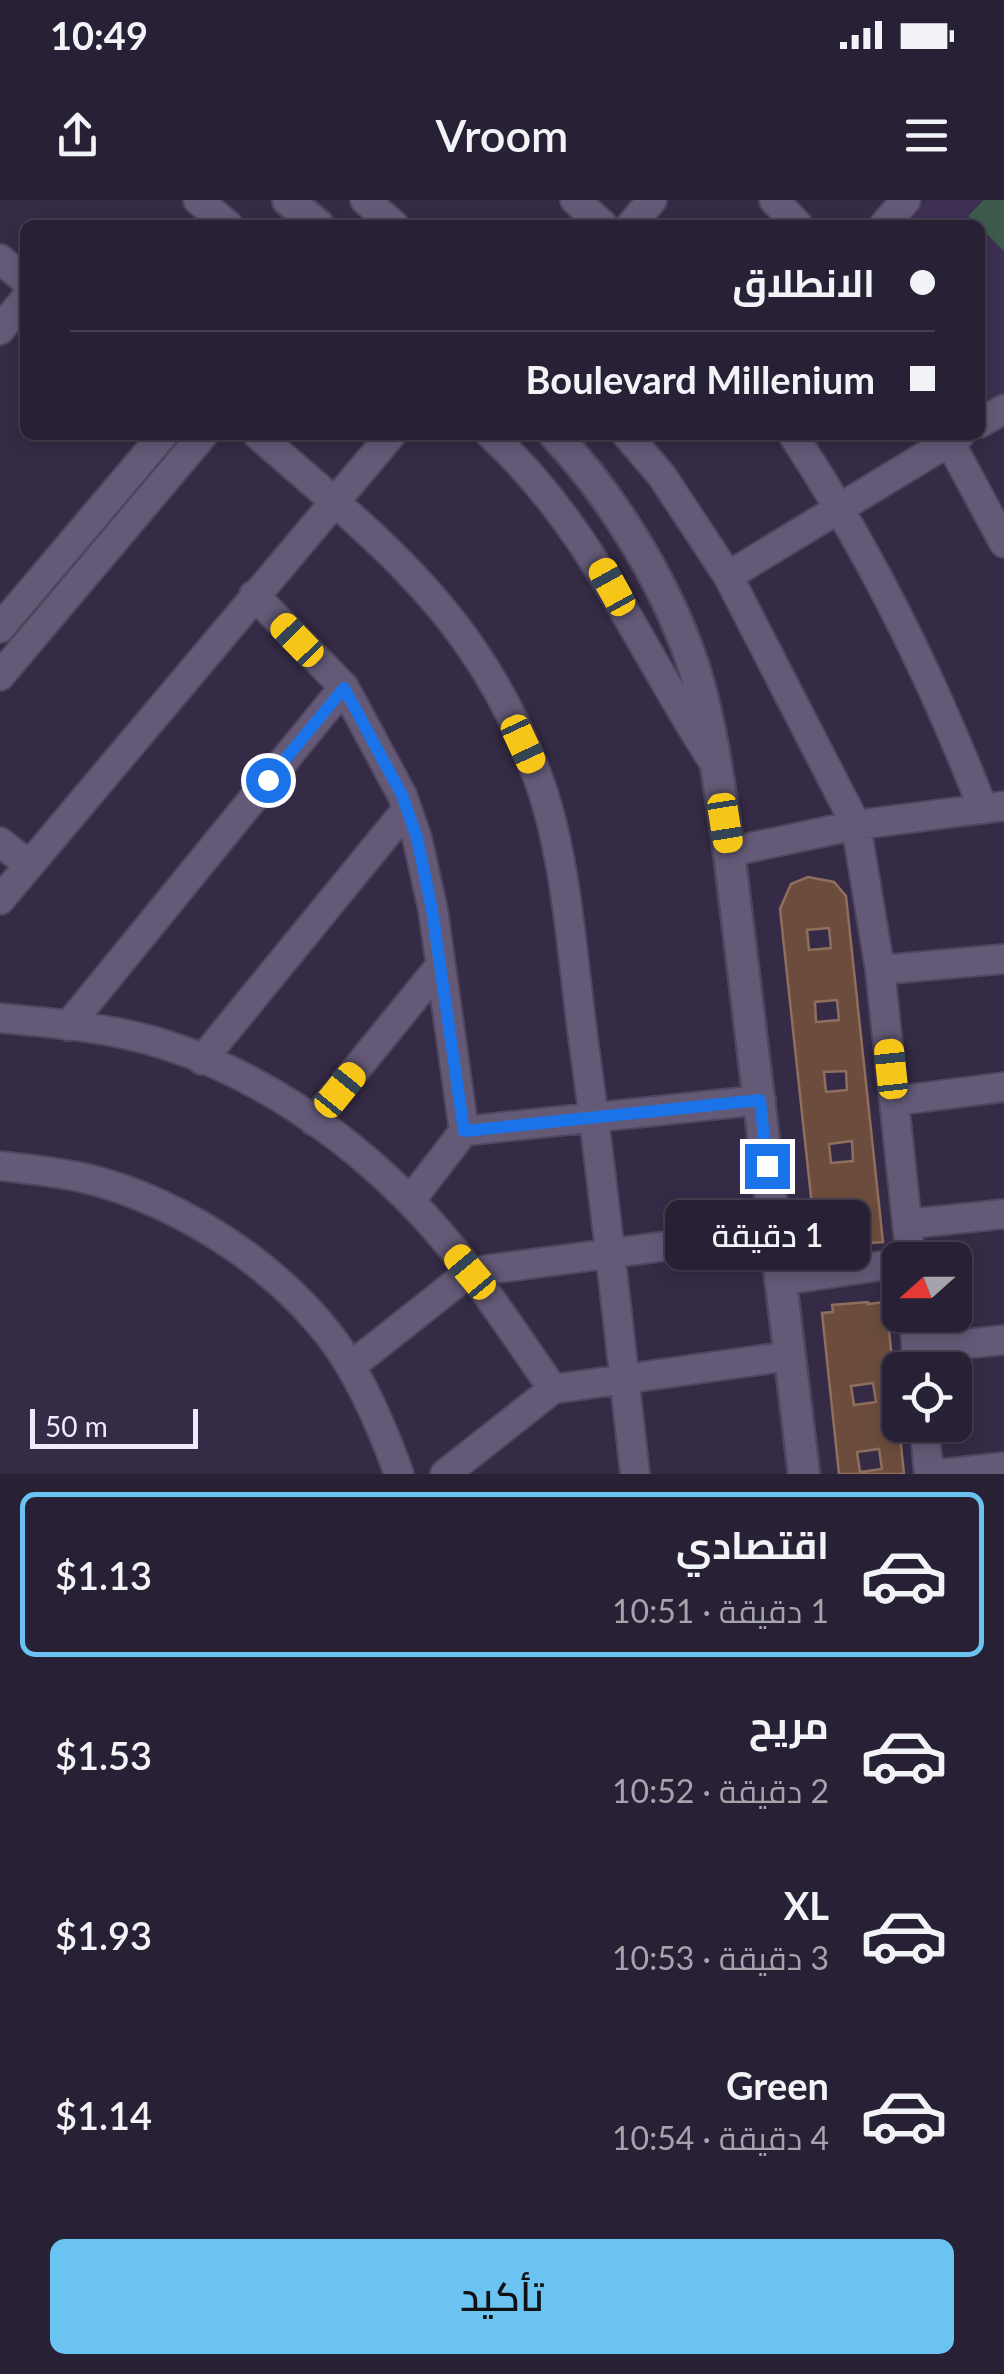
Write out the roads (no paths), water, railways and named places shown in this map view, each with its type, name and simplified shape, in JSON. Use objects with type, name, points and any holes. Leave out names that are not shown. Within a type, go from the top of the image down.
[{"type":"main road","points":[[288,200],[312,220]]},
{"type":"main road","points":[[560,440],[588,471],[629,533],[664,598],[694,670],[716,765],[729,852],[804,1474]]},
{"type":"street","points":[[198,200],[222,220]]},
{"type":"street","points":[[575,200],[597,220]]},
{"type":"street","points":[[635,220],[652,200]]},
{"type":"street","points":[[774,200],[793,220]]},
{"type":"street","points":[[888,220],[906,200]]},
{"type":"street","points":[[0,259],[20,276]]},
{"type":"street","points":[[0,330],[20,305]]},
{"type":"street","points":[[0,628],[160,440]]},
{"type":"street","points":[[0,676],[198,440]]},
{"type":"street","points":[[264,440],[419,583],[472,649],[536,771],[556,845],[594,1119],[636,1474]]},
{"type":"street","points":[[0,900],[387,440]]},
{"type":"street","points":[[496,440],[552,498],[596,560],[680,711],[716,765]]},
{"type":"street","points":[[631,440],[662,476],[728,576],[856,825],[880,970],[910,1242]]},
{"type":"street","points":[[729,852],[856,825],[999,808],[944,710],[899,613],[842,508],[795,440]]},
{"type":"street","points":[[728,576],[947,440]]},
{"type":"street","points":[[953,440],[1004,544]]},
{"type":"street","points":[[254,595],[344,688],[407,809],[429,892],[464,1131],[410,1201]]},
{"type":"street","points":[[68,1026],[344,688]]},
{"type":"street","points":[[202,1060],[407,809]]},
{"type":"street","points":[[0,842],[29,864]]},
{"type":"street","points":[[880,970],[1004,958]]},
{"type":"street","points":[[314,1121],[440,966]]},
{"type":"street","points":[[0,1018],[68,1026],[166,1045],[284,1101],[344,1141],[410,1201],[470,1272],[553,1389]]},
{"type":"street","points":[[894,1102],[1004,1087]]},
{"type":"street","points":[[464,1131],[760,1100]]},
{"type":"street","points":[[0,1166],[84,1178],[139,1195],[233,1246],[272,1276],[312,1315],[351,1366],[384,1432],[399,1474]]},
{"type":"street","points":[[908,1224],[1004,1214]]},
{"type":"street","points":[[351,1366],[470,1272],[773,1232]]},
{"type":"street","points":[[780,1281],[882,1266]]},
{"type":"street","points":[[952,1352],[1004,1340]]},
{"type":"street","points":[[445,1474],[553,1389],[789,1356]]},
{"type":"street","points":[[926,1442],[929,1474]]},
{"type":"street","points":[[939,1474],[1004,1467]]}]
